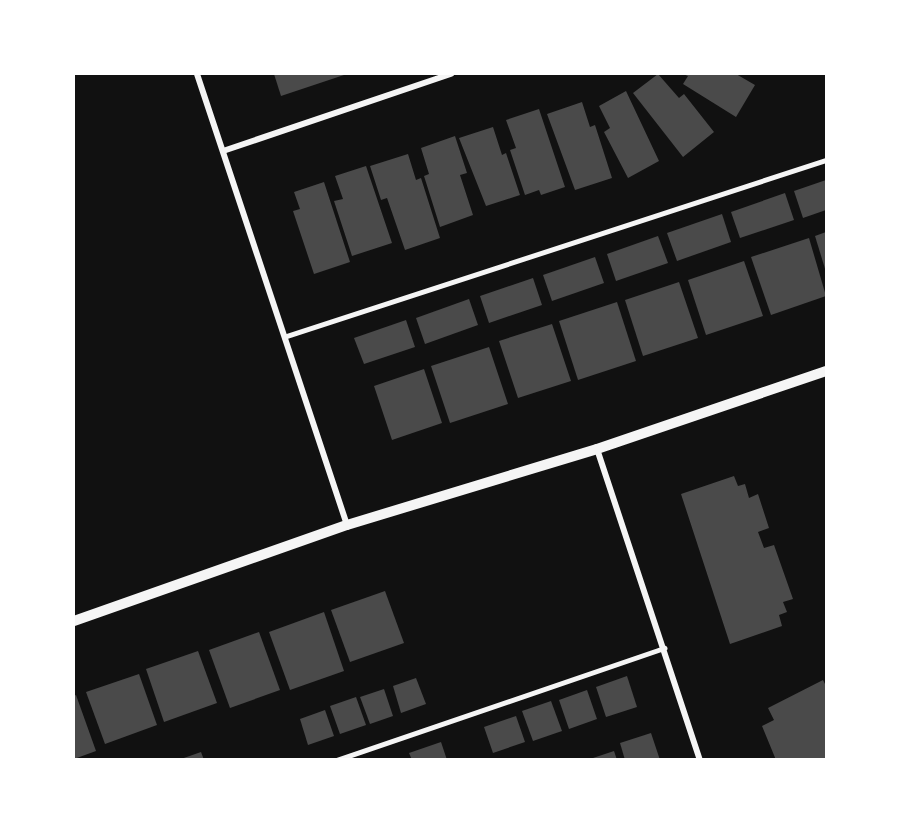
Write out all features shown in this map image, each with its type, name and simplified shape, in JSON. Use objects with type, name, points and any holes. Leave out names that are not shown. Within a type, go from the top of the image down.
[{"type":"street","points":[[197,74],[347,525]]},
{"type":"street","points":[[223,151],[452,74]]},
{"type":"street","points":[[74,621],[347,525],[597,449],[826,371]]},
{"type":"street","points":[[597,449],[700,759]]},
{"type":"lane","points":[[426,74],[429,81]]},
{"type":"lane","points":[[284,338],[826,160]]},
{"type":"lane","points":[[336,759],[664,648]]},
{"type":"building","points":[[274,74],[347,74],[281,96]]},
{"type":"building","points":[[658,74],[679,98],[684,94],[714,132],[683,157],[633,93]]},
{"type":"building","points":[[683,74],[736,74],[755,85],[736,117],[683,84],[688,76]]},
{"type":"building","points":[[626,91],[659,161],[628,178],[604,132],[610,128],[599,106]]},
{"type":"building","points":[[582,102],[590,127],[595,125],[612,178],[575,190],[547,114]]},
{"type":"building","points":[[539,109],[565,187],[541,195],[539,190],[525,195],[510,150],[516,148],[506,120]]},
{"type":"building","points":[[493,127],[502,155],[506,153],[520,195],[486,206],[459,138]]},
{"type":"building","points":[[455,136],[467,173],[460,175],[473,215],[440,227],[424,176],[429,174],[421,148]]},
{"type":"building","points":[[408,154],[416,180],[421,178],[440,238],[405,250],[387,198],[381,200],[370,166]]},
{"type":"building","points":[[366,166],[392,243],[352,256],[334,201],[343,199],[335,176]]},
{"type":"building","points":[[826,180],[826,210],[803,218],[794,191]]},
{"type":"building","points":[[324,182],[350,262],[314,274],[293,211],[300,209],[294,192]]},
{"type":"building","points":[[785,193],[794,220],[740,238],[731,212]]},
{"type":"building","points":[[722,214],[731,242],[677,261],[667,233]]},
{"type":"building","points":[[826,232],[826,272],[815,236]]},
{"type":"building","points":[[658,236],[668,263],[616,281],[607,254]]},
{"type":"building","points":[[809,238],[826,296],[771,315],[751,257]]},
{"type":"building","points":[[595,257],[604,283],[552,301],[543,275]]},
{"type":"building","points":[[744,261],[763,316],[706,335],[688,280]]},
{"type":"building","points":[[533,278],[542,305],[489,323],[480,296]]},
{"type":"building","points":[[679,282],[698,338],[643,356],[625,300]]},
{"type":"building","points":[[469,299],[478,325],[425,344],[416,318]]},
{"type":"building","points":[[617,302],[636,361],[578,380],[559,321]]},
{"type":"building","points":[[406,320],[415,347],[364,364],[354,338]]},
{"type":"building","points":[[552,324],[571,381],[518,398],[499,341]]},
{"type":"building","points":[[489,347],[508,404],[450,423],[431,366]]},
{"type":"building","points":[[424,369],[442,423],[392,440],[374,386]]},
{"type":"building","points":[[734,476],[738,486],[745,484],[749,498],[758,494],[769,528],[758,532],[764,548],[774,545],[793,599],[783,602],[787,612],[779,615],[782,626],[730,644],[681,494]]},
{"type":"building","points":[[385,591],[404,643],[350,662],[331,610]]},
{"type":"building","points":[[324,612],[344,671],[290,690],[269,632]]},
{"type":"building","points":[[259,632],[280,690],[230,708],[209,650]]},
{"type":"building","points":[[198,651],[217,703],[164,722],[146,669]]},
{"type":"building","points":[[139,674],[157,725],[105,744],[86,692]]},
{"type":"building","points":[[627,676],[637,707],[606,717],[596,687]]},
{"type":"building","points":[[416,678],[426,704],[401,713],[393,686]]},
{"type":"building","points":[[823,680],[826,686],[826,760],[776,760],[762,726],[774,720],[768,708]]},
{"type":"building","points":[[384,689],[393,716],[370,724],[360,697]]},
{"type":"building","points":[[587,690],[597,719],[569,729],[559,700]]},
{"type":"building","points":[[76,695],[96,751],[74,759],[74,696]]},
{"type":"building","points":[[356,697],[366,725],[340,734],[330,706]]},
{"type":"building","points":[[551,701],[562,731],[533,741],[522,711]]},
{"type":"building","points":[[325,710],[334,736],[308,745],[300,719]]},
{"type":"building","points":[[516,716],[525,742],[493,753],[484,727]]},
{"type":"building","points":[[651,733],[660,760],[625,760],[620,743]]},
{"type":"building","points":[[441,742],[447,760],[412,760],[409,753]]},
{"type":"building","points":[[614,751],[617,760],[590,760],[590,759]]},
{"type":"building","points":[[201,752],[204,760],[181,760],[181,759]]}]
